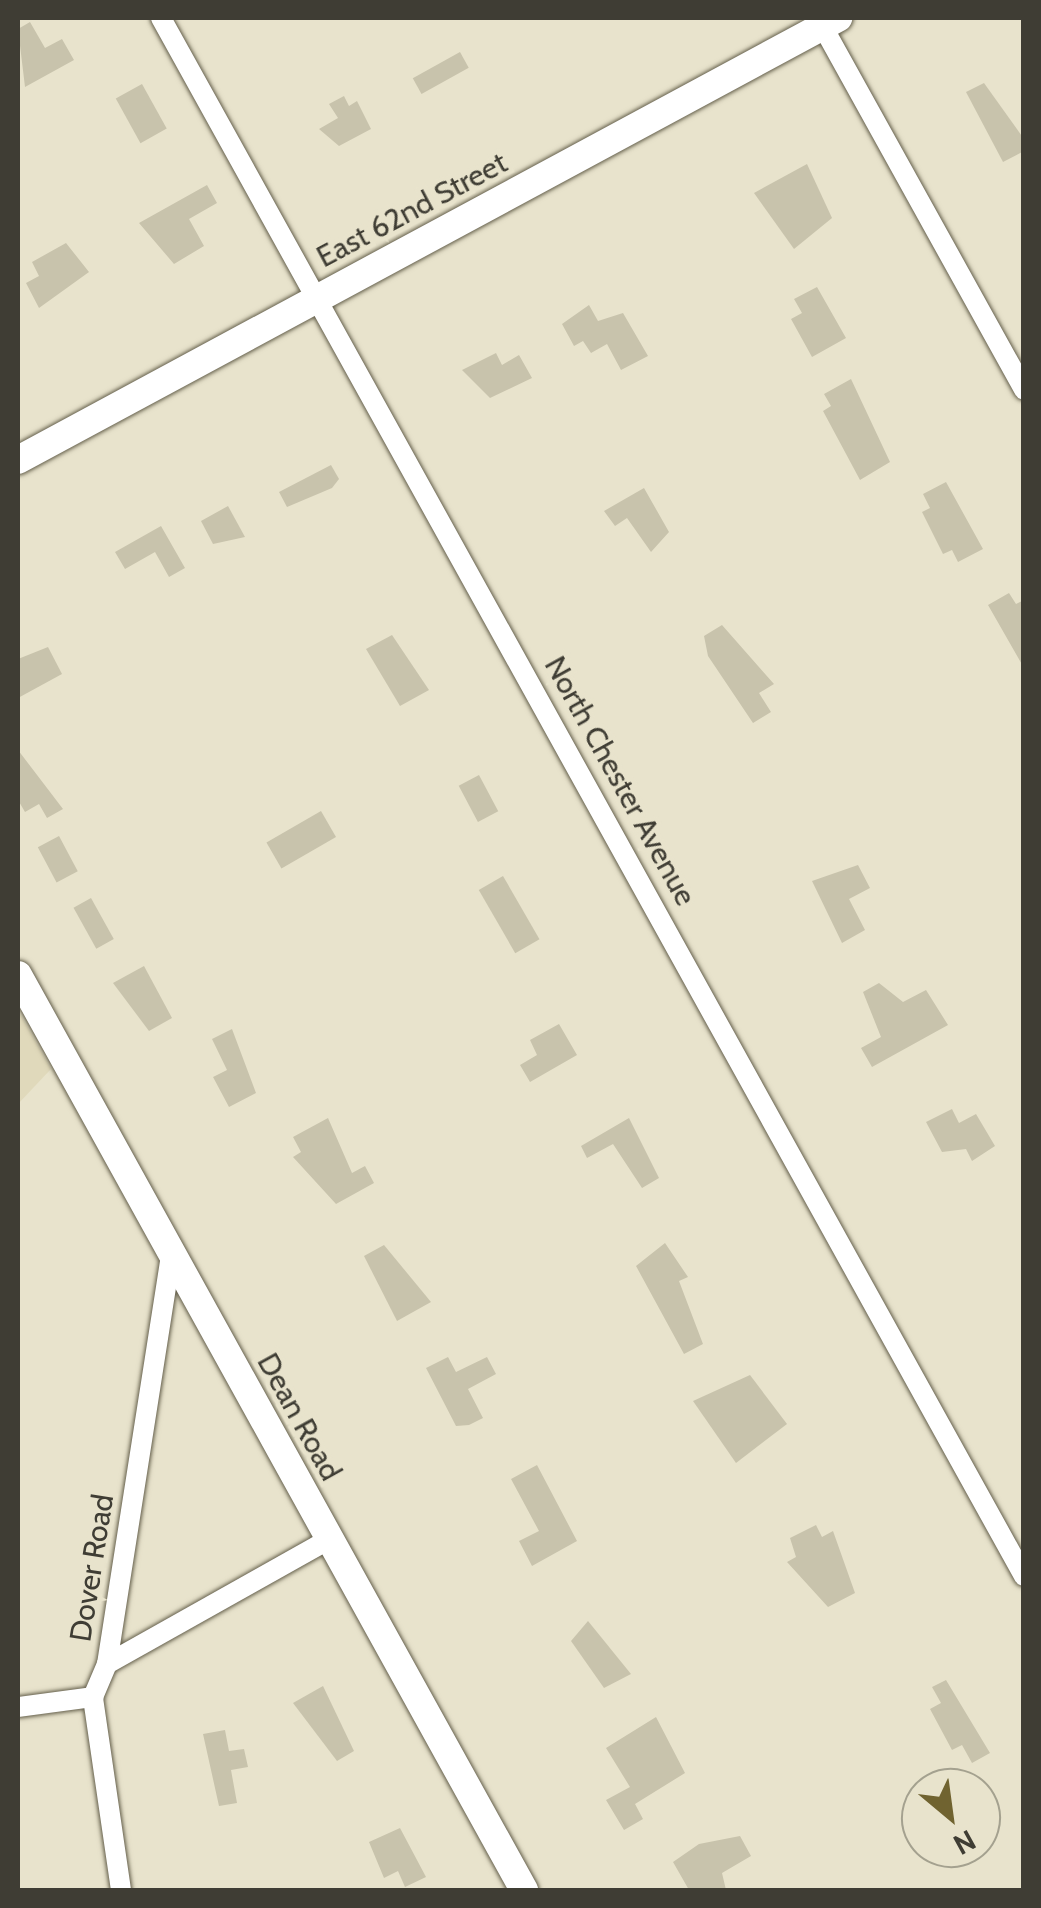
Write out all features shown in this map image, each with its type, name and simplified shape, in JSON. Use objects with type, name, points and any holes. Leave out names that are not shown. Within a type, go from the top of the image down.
[{"type":"street","name":"North Chester Avenue","points":[[160,18],[320,297],[1024,1576]]},
{"type":"street","name":"East 62nd Street","points":[[18,460],[826,20]]},
{"type":"street","points":[[826,20],[1024,390]]},
{"type":"street","name":"Dean Road","points":[[18,975],[524,1890]]},
{"type":"street","name":"Dover Road","points":[[93,1697],[107,1664],[171,1253]]},
{"type":"street","points":[[107,1664],[330,1539]]},
{"type":"street","points":[[18,1707],[93,1697],[121,1890]]},
{"type":"shaded area","points":[[18,1010],[51,1069],[18,1104]]},
{"type":"building","points":[[30,22],[45,48],[62,39],[74,60],[25,87],[18,29]]},
{"type":"building","points":[[460,52],[469,68],[421,94],[413,78]]},
{"type":"building","points":[[984,83],[1024,139],[1024,151],[1003,162],[966,92]]},
{"type":"building","points":[[142,84],[167,129],[140,143],[116,99]]},
{"type":"building","points":[[344,96],[349,106],[357,101],[371,129],[339,146],[319,129],[338,118],[329,104]]},
{"type":"building","points":[[807,164],[832,218],[794,249],[754,193]]},
{"type":"building","points":[[207,185],[217,203],[189,219],[204,246],[174,264],[139,223]]},
{"type":"building","points":[[66,243],[89,272],[39,308],[26,283],[39,276],[32,262]]},
{"type":"building","points":[[817,287],[846,338],[812,357],[791,319],[802,313],[794,299]]},
{"type":"building","points":[[589,305],[598,321],[623,313],[648,356],[621,370],[607,344],[591,353],[583,341],[574,346],[562,324]]},
{"type":"building","points":[[496,353],[502,365],[519,355],[532,378],[490,398],[462,370]]},
{"type":"building","points":[[851,379],[890,462],[860,480],[823,411],[831,406],[824,394]]},
{"type":"building","points":[[331,465],[339,479],[332,488],[287,507],[279,492]]},
{"type":"building","points":[[946,482],[983,549],[958,562],[952,550],[943,554],[922,512],[930,508],[923,494]]},
{"type":"building","points":[[644,488],[669,532],[651,552],[627,518],[615,526],[604,511]]},
{"type":"building","points":[[228,506],[245,537],[213,544],[201,521]]},
{"type":"building","points":[[161,526],[185,568],[169,577],[155,552],[125,569],[115,552]]},
{"type":"building","points":[[1009,593],[1016,604],[1024,600],[1024,668],[988,605]]},
{"type":"building","points":[[722,625],[774,684],[759,693],[771,712],[753,723],[708,656],[704,636]]},
{"type":"building","points":[[392,635],[429,690],[400,706],[366,649]]},
{"type":"building","points":[[48,647],[62,674],[18,698],[18,659]]},
{"type":"building","points":[[18,750],[63,809],[47,818],[39,804],[25,812],[18,800]]},
{"type":"building","points":[[479,775],[498,811],[478,822],[459,786]]},
{"type":"building","points":[[321,811],[336,837],[281,868],[266,843]]},
{"type":"building","points":[[59,836],[78,871],[57,883],[38,847]]},
{"type":"building","points":[[858,865],[870,888],[849,899],[865,930],[842,943],[812,881]]},
{"type":"building","points":[[503,876],[540,939],[515,953],[479,890]]},
{"type":"building","points":[[91,898],[114,939],[96,949],[74,908]]},
{"type":"building","points":[[144,966],[172,1018],[149,1031],[113,983]]},
{"type":"building","points":[[879,983],[903,1002],[926,990],[948,1025],[872,1067],[861,1048],[881,1037],[863,992]]},
{"type":"building","points":[[559,1024],[577,1055],[530,1082],[520,1065],[537,1055],[530,1040]]},
{"type":"building","points":[[232,1029],[256,1093],[229,1107],[213,1077],[227,1070],[212,1039]]},
{"type":"building","points":[[952,1109],[959,1123],[976,1114],[995,1146],[972,1161],[966,1149],[942,1152],[926,1122]]},
{"type":"building","points":[[328,1118],[352,1173],[365,1166],[374,1183],[336,1204],[293,1157],[301,1152],[293,1137]]},
{"type":"building","points":[[629,1118],[659,1178],[642,1188],[613,1144],[587,1158],[581,1146]]},
{"type":"building","points":[[665,1243],[688,1277],[679,1281],[703,1344],[684,1354],[636,1266]]},
{"type":"building","points":[[384,1245],[431,1302],[397,1321],[364,1256]]},
{"type":"building","points":[[448,1357],[456,1372],[487,1357],[496,1374],[468,1389],[483,1418],[469,1425],[456,1426],[426,1368]]},
{"type":"building","points":[[750,1375],[787,1424],[736,1463],[693,1401]]},
{"type":"building","points":[[537,1465],[577,1541],[532,1566],[519,1541],[539,1531],[511,1479]]},
{"type":"building","points":[[816,1525],[822,1537],[833,1531],[855,1593],[828,1607],[787,1562],[796,1557],[790,1538]]},
{"type":"building","points":[[588,1621],[631,1674],[604,1688],[571,1641]]},
{"type":"building","points":[[946,1680],[990,1753],[972,1763],[962,1745],[952,1750],[930,1709],[941,1703],[932,1687]]},
{"type":"building","points":[[323,1686],[354,1751],[337,1761],[293,1703]]},
{"type":"building","points":[[656,1717],[685,1773],[635,1804],[643,1819],[624,1830],[606,1800],[630,1787],[606,1748]]},
{"type":"building","points":[[225,1730],[229,1751],[244,1749],[248,1767],[231,1770],[237,1803],[219,1806],[203,1734]]},
{"type":"building","points":[[400,1828],[426,1877],[405,1887],[398,1871],[384,1878],[369,1842]]},
{"type":"building","points":[[740,1836],[751,1856],[722,1873],[726,1890],[689,1890],[673,1862],[699,1844]]}]
